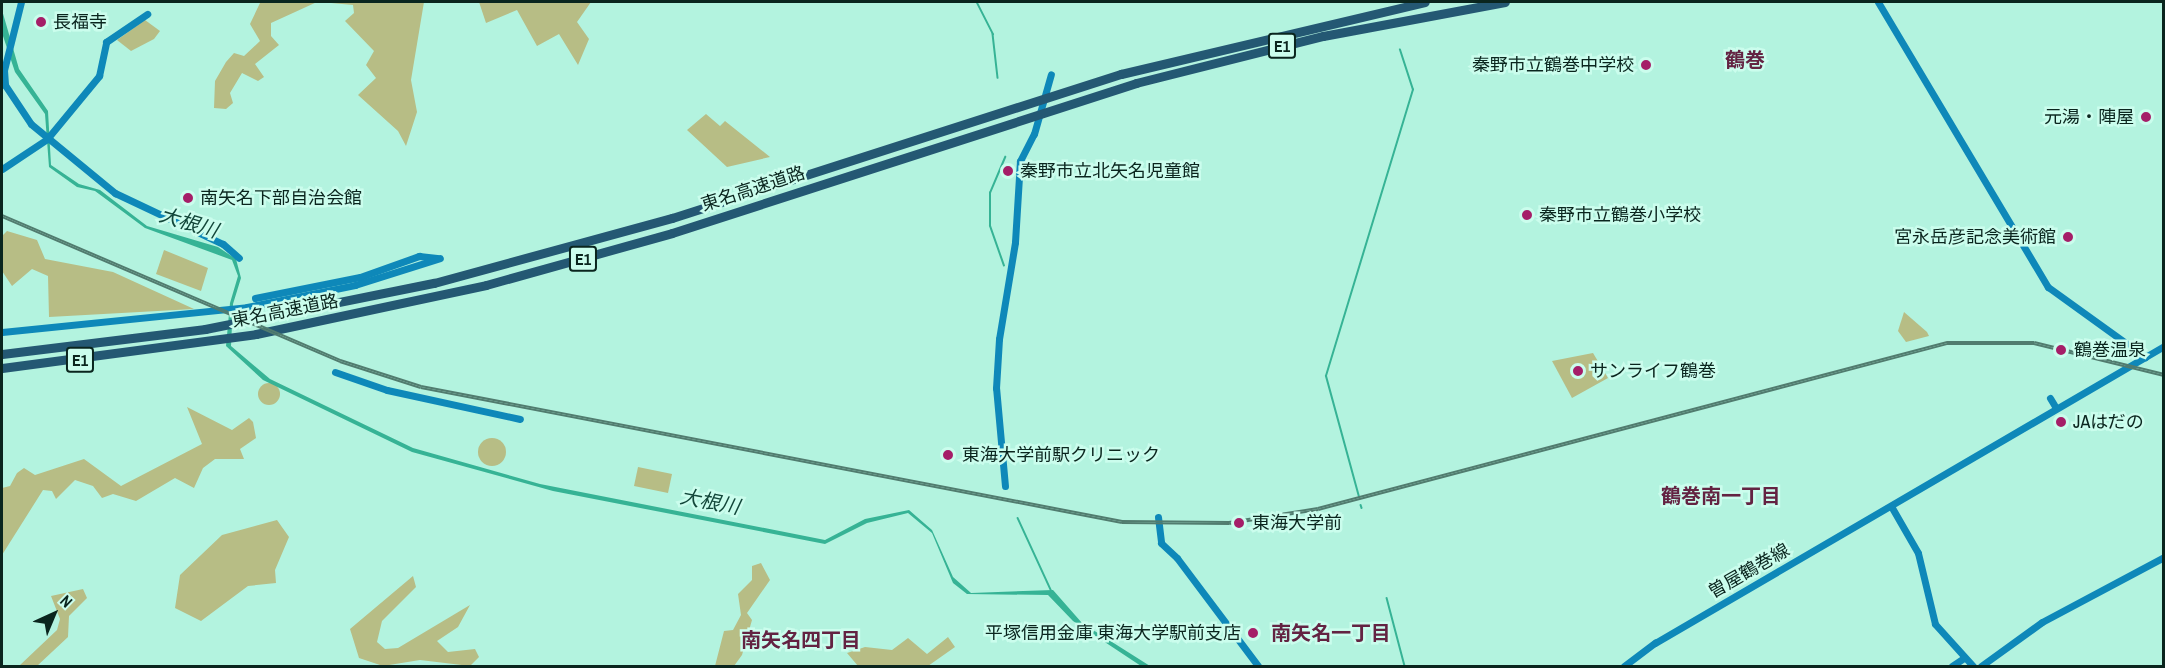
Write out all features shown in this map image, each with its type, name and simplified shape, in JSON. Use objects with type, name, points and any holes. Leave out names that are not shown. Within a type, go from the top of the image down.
[{"type":"highway","name":"東名高速道路","points":[[2,354],[155,336],[323,307],[556,252],[822,170],[1063,92],[1207,51],[1425,2]]},
{"type":"highway","name":"東名高速道路","points":[[2,368],[158,350],[327,320],[558,266],[1061,106],[1323,36],[1505,2]]},
{"type":"street","points":[[21,2],[7,54],[5,85],[47,140],[124,198],[223,244],[239,258]]},
{"type":"street","points":[[1878,2],[2048,286],[2145,357]]},
{"type":"street","points":[[2,169],[47,140],[99,76],[106,42],[147,14]]},
{"type":"street","points":[[1005,486],[996,388],[1000,329],[1016,242],[1020,161],[1034,134],[1051,74]]},
{"type":"street","points":[[2,332],[170,318],[310,296],[440,258],[419,256],[360,277],[255,298]]},
{"type":"street","name":"曽屋鶴巻線","points":[[1624,666],[1654,643],[2163,346]]},
{"type":"street","points":[[335,372],[387,390],[520,419]]},
{"type":"street","points":[[2050,398],[2056,408]]},
{"type":"street","points":[[1891,506],[1918,553],[1935,624],[1973,666]]},
{"type":"street","points":[[1158,517],[1161,543],[1190,575],[1258,666]]},
{"type":"street","points":[[1982,666],[2045,620],[2070,612],[2163,557]]},
{"type":"street","points":[[1952,666],[1964,658]]},
{"type":"shaded area","points":[[317,2],[271,23],[271,36],[279,45],[255,64],[264,77],[258,81],[242,73],[230,93],[233,103],[226,109],[214,108],[215,81],[226,62],[234,53],[244,56],[260,41],[250,24],[260,3]]},
{"type":"shaded area","points":[[320,2],[424,2],[411,80],[417,112],[406,146],[398,131],[358,95],[376,78],[366,65],[374,51],[345,21],[354,13],[353,5]]},
{"type":"shaded area","points":[[479,2],[591,2],[577,22],[589,39],[578,65],[559,34],[537,46],[517,10],[486,23]]},
{"type":"shaded area","points":[[2,10],[19,69],[48,111],[51,165],[79,184],[100,190],[147,226],[218,247],[236,259],[241,278],[233,304],[231,346],[270,379],[413,448],[540,484],[825,540],[865,519],[909,510],[932,530],[953,577],[971,593],[1053,590],[1082,623],[1150,666],[1141,666],[1073,621],[1048,595],[967,594],[953,583],[932,533],[908,513],[867,523],[825,544],[553,491],[412,452],[263,380],[226,346],[230,303],[238,276],[232,260],[145,228],[95,191],[77,187],[49,167],[45,114],[15,72],[2,33]]},
{"type":"shaded area","points":[[145,20],[160,31],[154,39],[131,51],[117,40]]},
{"type":"shaded area","points":[[706,114],[720,126],[725,121],[770,157],[727,167],[687,130]]},
{"type":"shaded area","points":[[7,231],[37,240],[45,259],[113,272],[194,309],[49,317],[48,276],[32,269],[12,286],[2,271],[2,236]]},
{"type":"shaded area","points":[[164,250],[208,268],[201,291],[156,274]]},
{"type":"shaded area","points":[[1904,312],[1929,336],[1906,342],[1898,331]]},
{"type":"shaded area","points":[[1593,353],[1608,378],[1572,398],[1552,361]]},
{"type":"shaded area","points":[[269,383],[277,386],[280,394],[277,402],[269,405],[261,402],[258,394],[261,386]]},
{"type":"shaded area","points":[[187,407],[232,430],[249,418],[253,422],[256,438],[240,449],[244,459],[215,459],[203,468],[194,488],[175,478],[136,501],[113,494],[102,498],[93,486],[75,480],[56,499],[52,491],[43,490],[2,555],[2,488],[10,486],[17,473],[24,468],[35,475],[84,459],[121,486],[202,444]]},
{"type":"shaded area","points":[[492,438],[502,442],[506,452],[502,462],[492,466],[482,462],[478,452],[482,442]]},
{"type":"shaded area","points":[[638,467],[672,474],[668,493],[634,486]]},
{"type":"shaded area","points":[[277,520],[289,537],[275,570],[276,583],[248,586],[201,621],[175,608],[180,575],[222,535]]},
{"type":"shaded area","points":[[761,563],[770,580],[747,613],[752,620],[742,655],[734,666],[715,666],[724,631],[733,630],[741,615],[738,594],[752,580],[752,566]]},
{"type":"shaded area","points":[[413,576],[416,587],[382,621],[377,642],[385,649],[398,648],[470,605],[458,627],[437,641],[448,652],[475,649],[479,657],[470,666],[420,660],[383,666],[359,658],[350,629]]},
{"type":"shaded area","points":[[83,589],[87,598],[69,616],[68,637],[37,666],[19,666],[57,630],[60,619],[51,596]]},
{"type":"shaded area","points":[[948,637],[955,647],[928,666],[858,666],[847,653],[865,647],[892,650],[908,638],[927,654]]},
{"type":"waterway","points":[[977,2],[993,34],[998,78]]},
{"type":"waterway","points":[[1359,497],[1326,376],[1413,90],[1400,50]]},
{"type":"waterway","points":[[1004,266],[990,226],[990,193],[1005,157]]},
{"type":"waterway","points":[[1018,518],[1052,592]]},
{"type":"waterway","points":[[1387,598],[1405,666]]},
{"type":"railway","points":[[2,216],[340,361],[421,387],[1122,522],[1229,523],[1318,509],[1947,343],[2034,343],[2164,375]]},
{"type":"place","name":"長福寺","points":[[41,22]]},
{"type":"place","name":"秦野市立鶴巻中学校","points":[[1646,65]]},
{"type":"place","name":"元湯・陣屋","points":[[2146,117]]},
{"type":"place","name":"秦野市立北矢名児童館","points":[[1008,171]]},
{"type":"place","name":"南矢名下部自治会館","points":[[188,198]]},
{"type":"place","name":"秦野市立鶴巻小学校","points":[[1527,215]]},
{"type":"place","name":"宮永岳彦記念美術館","points":[[2068,237]]},
{"type":"place","name":"鶴巻温泉","points":[[2061,350]]},
{"type":"place","name":"サンライフ鶴巻","points":[[1578,371]]},
{"type":"place","name":"JAはだの","points":[[2061,422]]},
{"type":"place","name":"東海大学前駅クリニック","points":[[948,455]]},
{"type":"place","name":"東海大学前","points":[[1239,523]]},
{"type":"place","name":"平塚信用金庫 東海大学駅前支店","points":[[1253,633]]},
{"type":"district","name":"鶴巻","points":[[1745,59]]},
{"type":"district","name":"鶴巻南一丁目","points":[[1721,495]]},
{"type":"district","name":"南矢名一丁目","points":[[1331,632]]},
{"type":"district","name":"南矢名四丁目","points":[[801,639]]},
{"type":"water label","name":"大根川","points":[[189,222]]},
{"type":"water label","name":"大根川","points":[[710,501]]}]
